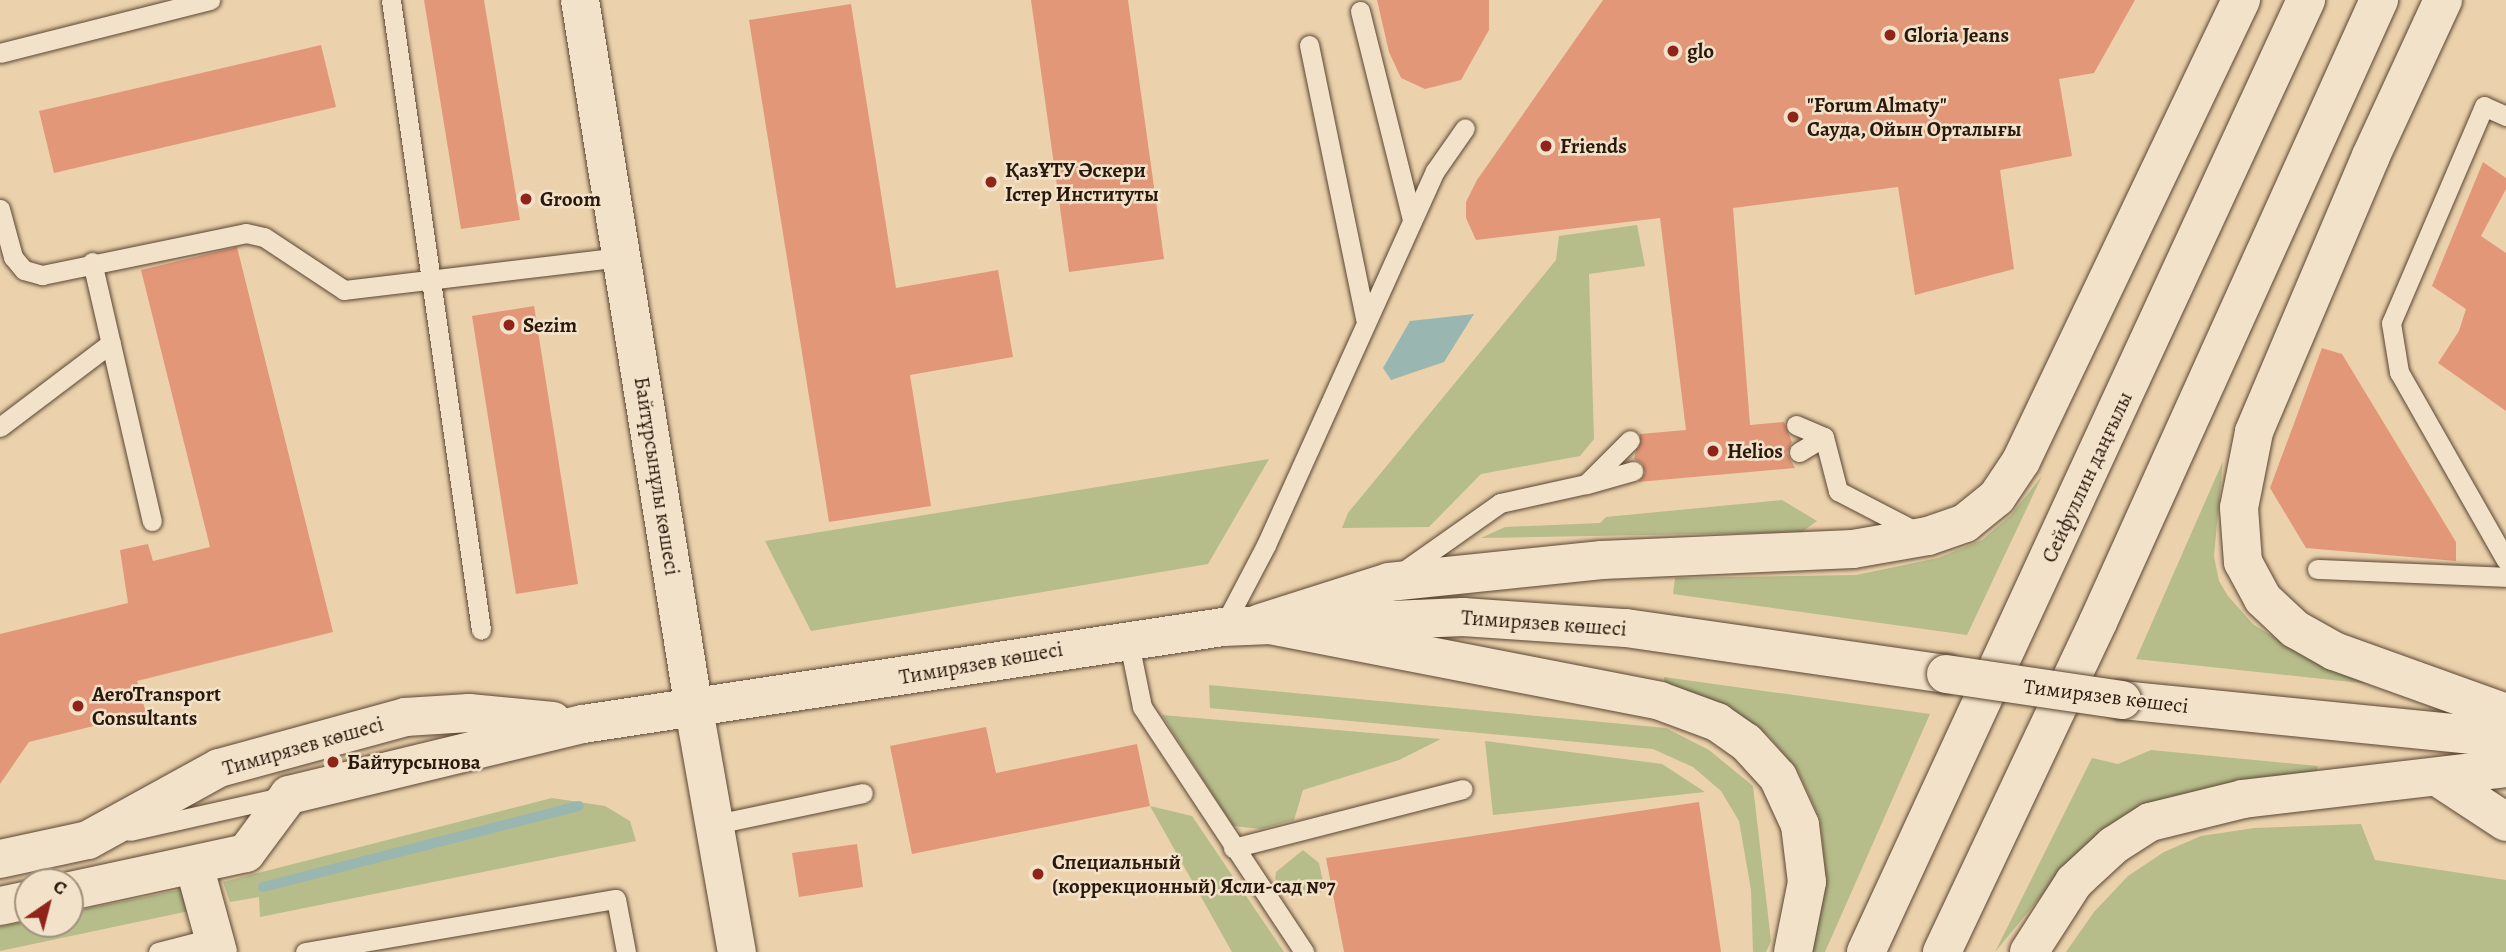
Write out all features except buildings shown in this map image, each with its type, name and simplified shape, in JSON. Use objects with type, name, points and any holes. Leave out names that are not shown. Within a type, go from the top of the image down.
[{"type":"main road","name":"Байтұрсынұлы көшесі","points":[[580,0],[694,709],[737,952]]},
{"type":"main road","points":[[1241,625],[1389,582],[1602,560],[1853,549],[1928,536],[1965,523],[1997,497],[2021,461],[2241,0]]},
{"type":"main road","name":"Сейфуллин даңғылы","points":[[1866,952],[2306,0]]},
{"type":"main road","points":[[1942,952],[2098,622],[2379,0]]},
{"type":"main road","points":[[2443,0],[2371,156],[2254,432],[2239,508],[2243,562],[2263,599],[2295,629],[2324,645],[2450,696],[2506,713]]},
{"type":"main road","name":"Тимирязев көшесі","points":[[84,888],[246,853],[289,795],[583,724],[694,709],[1128,638],[1241,625],[1463,617],[1626,628],[2122,700],[2506,738]]},
{"type":"main road","points":[[1241,625],[1660,701],[1717,722],[1746,742],[1778,777],[1800,825],[1807,882],[1793,952]]},
{"type":"main road","name":"Тимирязев көшесі","points":[[0,859],[88,840],[219,768],[405,718],[469,713],[583,724]]},
{"type":"main road","points":[[2029,952],[2074,882],[2114,845],[2150,822],[2244,799],[2506,768]]},
{"type":"main road","points":[[2439,778],[2506,822]]},
{"type":"main road","points":[[194,866],[206,943]]},
{"type":"lane","points":[[0,53],[210,0]]},
{"type":"lane","points":[[391,0],[481,630]]},
{"type":"lane","points":[[1360,11],[1412,219]]},
{"type":"lane","points":[[1310,45],[1365,319]]},
{"type":"lane","points":[[2506,116],[2484,106],[2391,323],[2399,372],[2506,560]]},
{"type":"lane","points":[[1241,625],[1266,545],[1365,319],[1435,172],[1465,128]]},
{"type":"lane","points":[[0,209],[13,257],[24,270],[43,275],[92,262],[246,233],[264,237],[344,290],[622,257]]},
{"type":"lane","points":[[92,262],[152,521]]},
{"type":"lane","points":[[0,427],[111,343]]},
{"type":"lane","points":[[1796,425],[1824,437]]},
{"type":"lane","points":[[1824,437],[1838,491],[1880,516],[1928,536]]},
{"type":"lane","points":[[1799,452],[1824,437]]},
{"type":"lane","points":[[1586,484],[1630,440]]},
{"type":"lane","points":[[1389,582],[1500,503],[1633,471]]},
{"type":"lane","points":[[2317,569],[2506,577]]},
{"type":"lane","points":[[1128,638],[1142,707],[1304,952]]},
{"type":"lane","points":[[1233,848],[1463,789]]},
{"type":"lane","points":[[716,824],[863,793]]},
{"type":"lane","points":[[88,840],[289,795]]},
{"type":"lane","points":[[305,952],[616,899],[626,952]]},
{"type":"lane","points":[[158,952],[206,943]]},
{"type":"green space","points":[[1637,225],[1645,266],[1589,274],[1594,439],[1580,456],[1481,474],[1429,527],[1342,528],[1348,513],[1556,260],[1559,236]]},
{"type":"green space","points":[[1269,459],[1208,564],[811,631],[765,541]]},
{"type":"green space","points":[[2223,461],[2214,556],[2219,581],[2228,596],[2254,625],[2311,659],[2370,684],[2136,659]]},
{"type":"green space","points":[[2042,476],[1967,635],[1673,594],[1675,578],[1856,575],[1938,558],[1982,540],[2011,515]]},
{"type":"green space","points":[[1782,500],[1817,521],[1802,532],[1481,538],[1505,527],[1600,523],[1606,517]]},
{"type":"green space","points":[[1664,677],[1930,714],[1825,952],[1812,952],[1825,872],[1820,819],[1798,771],[1769,736],[1731,709],[1665,691]]},
{"type":"green space","points":[[1209,685],[1666,728],[1709,750],[1753,786],[1771,941],[1766,952],[1753,952],[1751,890],[1739,821],[1721,791],[1693,767],[1653,749],[1210,708]]},
{"type":"green space","points":[[1162,715],[1441,739],[1399,760],[1303,790],[1294,820],[1261,829],[1233,826]]},
{"type":"green space","points":[[1485,741],[1662,764],[1705,792],[1493,815]]},
{"type":"green space","points":[[2151,750],[2318,766],[2313,781],[2227,783],[2142,805],[2066,866],[1995,952],[2092,758],[2118,764]]},
{"type":"green space","points":[[552,798],[605,806],[630,821],[636,841],[260,917],[259,897],[230,902],[223,882]]},
{"type":"green space","points":[[1150,806],[1192,816],[1284,952],[1232,952]]},
{"type":"green space","points":[[2361,824],[2375,860],[2506,880],[2506,952],[2066,952],[2094,912],[2128,876],[2164,852],[2201,836],[2254,828]]},
{"type":"green space","points":[[1303,850],[1319,863],[1325,891],[1299,896],[1275,879],[1276,872]]},
{"type":"green space","points":[[189,888],[194,910],[84,933],[84,909]]},
{"type":"green space","points":[[14,924],[14,938],[62,938],[0,951],[0,927]]},
{"type":"water","points":[[1474,314],[1444,362],[1391,380],[1383,368],[1410,321]]},
{"type":"waterway","points":[[263,887],[579,806]]},
{"type":"place","name":"Gloria Jeans","points":[[1890,35]]},
{"type":"place","name":"glo","points":[[1673,51]]},
{"type":"place","name":"\"Forum Almaty\" Сауда, Ойын Орталығы","points":[[1793,117]]},
{"type":"place","name":"Friends","points":[[1546,146]]},
{"type":"place","name":"ҚазҰТУ Әскери Істер Институты","points":[[991,182]]},
{"type":"place","name":"Groom","points":[[526,199]]},
{"type":"place","name":"Sezim","points":[[509,325]]},
{"type":"place","name":"Helios","points":[[1713,451]]},
{"type":"place","name":"AeroTransport Consultants","points":[[78,706]]},
{"type":"place","name":"Байтурсынова","points":[[333,762]]},
{"type":"place","name":"Специальный (коррекционный) Ясли-сад №7","points":[[1038,874]]}]
